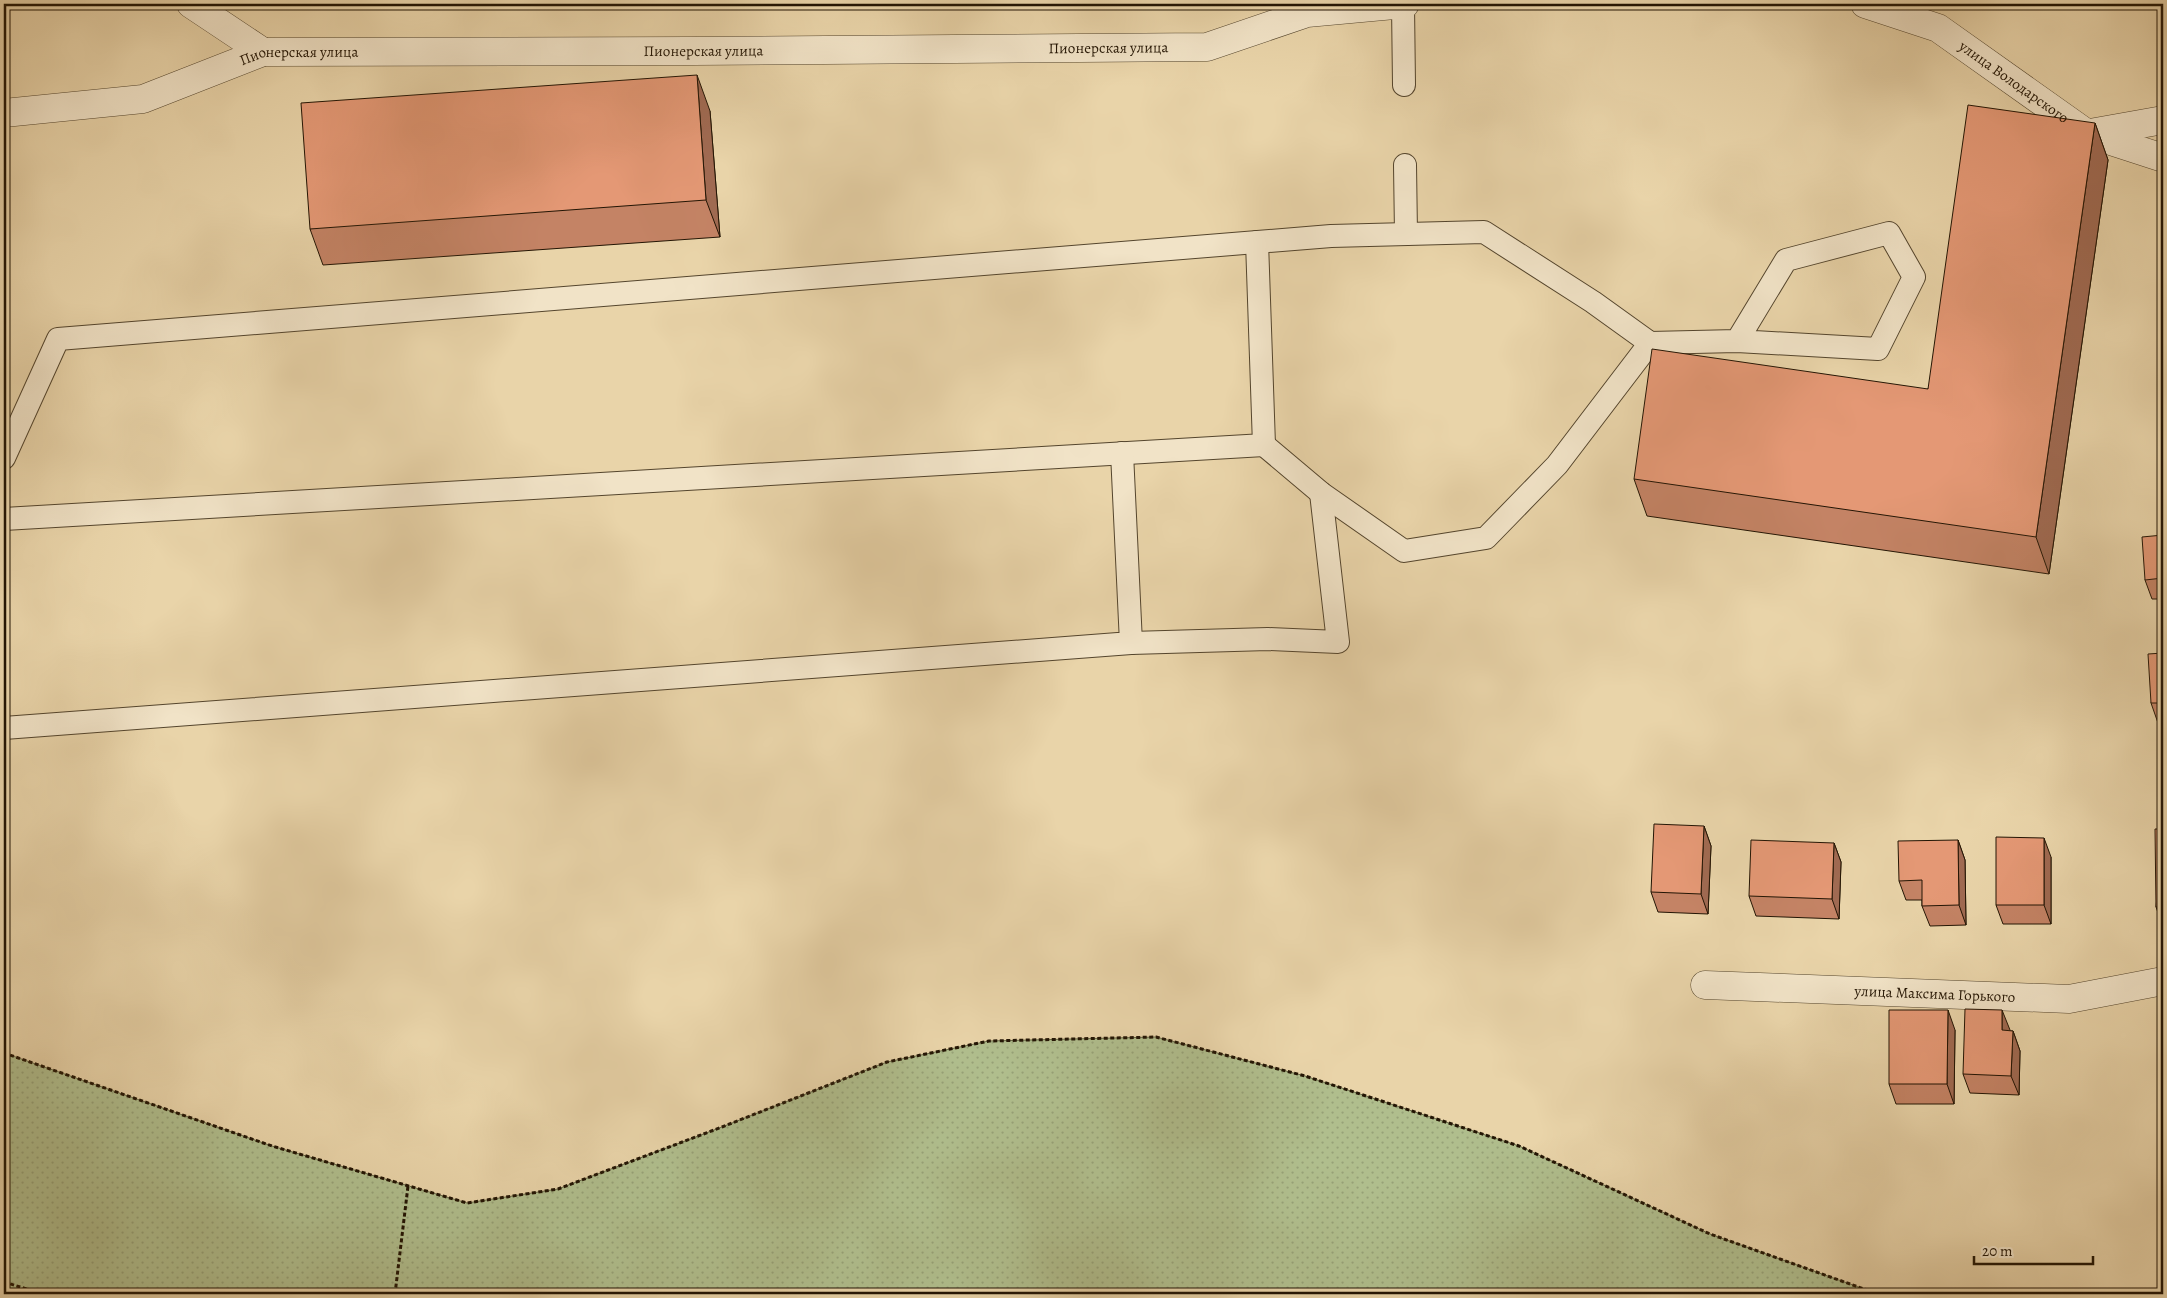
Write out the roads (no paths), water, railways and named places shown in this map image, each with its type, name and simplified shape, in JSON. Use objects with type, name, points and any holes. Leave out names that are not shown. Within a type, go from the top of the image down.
[{"type":"street","points":[[191,4],[263,52]]},
{"type":"street","name":"Пионерская улица","points":[[4,112],[143,99],[263,52],[693,52],[1206,47],[1306,8],[1404,4]]},
{"type":"street","name":"улица Володарского","points":[[1865,4],[1938,28],[2086,134],[2163,158]]},
{"type":"street","points":[[2086,134],[2163,120]]},
{"type":"street","name":"улица Максима Горького","points":[[1705,985],[2069,1000],[2163,981]]},
{"type":"lane","points":[[1404,4],[1404,85]]},
{"type":"lane","points":[[1405,165],[1406,234]]},
{"type":"lane","points":[[4,458],[58,339],[1331,236],[1484,232],[1593,302],[1650,344],[1737,341],[1878,349],[1914,277],[1889,233],[1786,260],[1737,341]]},
{"type":"lane","points":[[1257,242],[1264,445]]},
{"type":"lane","points":[[4,518],[1264,445],[1321,493],[1404,551],[1486,538],[1557,465],[1650,344]]},
{"type":"lane","points":[[1122,453],[1131,643]]},
{"type":"lane","points":[[4,728],[1131,643],[1268,638],[1338,642],[1321,493]]}]
